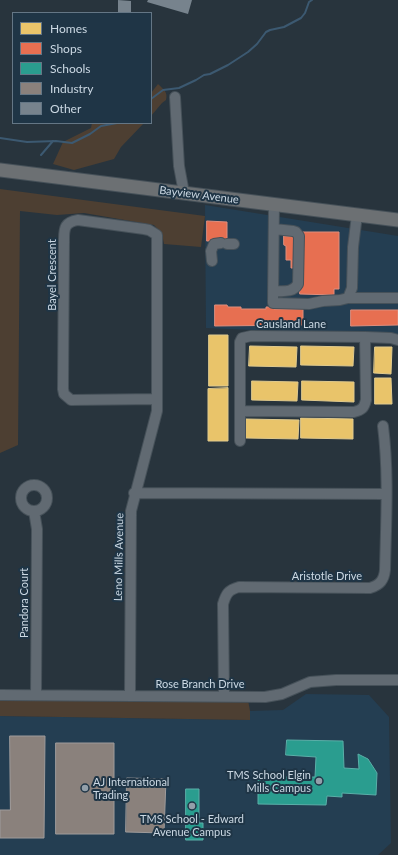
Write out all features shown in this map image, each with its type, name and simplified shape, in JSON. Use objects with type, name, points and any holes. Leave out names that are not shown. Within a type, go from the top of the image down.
[{"type":"main road","name":"Bayview Avenue","points":[[0,170],[398,220]]},
{"type":"street","points":[[175,96],[179,166],[184,193]]},
{"type":"street","points":[[274,204],[273,304],[310,304],[323,300],[340,300],[348,298],[398,298]]},
{"type":"street","points":[[348,298],[352,288],[353,248],[358,215]]},
{"type":"street","name":"Bayel Crescent","points":[[71,221],[83,221],[144,229],[150,230],[157,235],[157,399],[71,400],[64,394],[64,231],[66,225],[71,221]]},
{"type":"street","points":[[274,229],[293,231],[299,236],[298,284],[292,291],[274,291]]},
{"type":"street","points":[[212,261],[212,247],[214,244],[227,244]]},
{"type":"street","name":"Causland Lane","points":[[240,441],[240,342],[242,338],[251,336],[365,337],[391,338],[398,340]]},
{"type":"street","points":[[240,411],[360,411],[366,400],[365,337]]},
{"type":"street","name":"Leno Mills Avenue","points":[[130,695],[130,519],[134,493],[157,412],[157,399]]},
{"type":"street","points":[[134,493],[386,494],[386,449],[383,426]]},
{"type":"street","name":"Aristotle Drive","points":[[224,696],[223,604],[226,595],[230,590],[239,587],[376,587],[382,581],[384,576],[386,494]]},
{"type":"street","name":"Pandora Court","points":[[34,511],[36,528],[36,695]]},
{"type":"street","name":"Rose Branch Drive","points":[[0,695],[273,696],[292,691],[310,682],[336,680],[398,680]]},
{"type":"shaded area","points":[[158,84],[166,93],[166,100],[152,115],[152,92]]},
{"type":"shaded area","points":[[92,124],[143,124],[121,147],[114,159],[74,170],[53,164],[63,142],[91,128]]},
{"type":"shaded area","points":[[0,189],[205,216],[201,247],[164,244],[162,234],[154,225],[84,213],[57,215],[20,211],[18,445],[0,453]]},
{"type":"shaded area","points":[[205,205],[398,236],[398,336],[206,328]]},
{"type":"shaded area","points":[[306,694],[369,695],[389,717],[391,843],[378,855],[0,855],[0,716],[250,720],[250,711],[283,710]]},
{"type":"shaded area","points":[[0,698],[248,700],[250,720],[0,716]]},
{"type":"building: Homes","points":[[209,335],[228,335],[228,386],[209,386]]},
{"type":"building: Homes","points":[[250,346],[297,347],[296,367],[249,366]]},
{"type":"building: Homes","points":[[301,346],[354,347],[353,366],[301,365]]},
{"type":"building: Homes","points":[[375,347],[392,347],[391,374],[374,373]]},
{"type":"building: Homes","points":[[375,378],[391,378],[392,404],[375,404]]},
{"type":"building: Homes","points":[[252,381],[298,382],[297,401],[252,400]]},
{"type":"building: Homes","points":[[302,381],[354,382],[354,402],[302,400]]},
{"type":"building: Homes","points":[[228,388],[228,441],[208,441],[208,389]]},
{"type":"building: Homes","points":[[301,418],[353,419],[353,439],[301,438]]},
{"type":"building: Homes","points":[[246,419],[299,420],[298,439],[246,438]]},
{"type":"building: Shops","points":[[207,221],[227,222],[227,245],[220,241],[207,241]]},
{"type":"building: Shops","points":[[300,232],[339,232],[339,289],[334,289],[334,295],[300,294]]},
{"type":"building: Shops","points":[[284,236],[297,237],[295,268],[291,268],[291,260],[286,260]]},
{"type":"building: Shops","points":[[215,305],[241,307],[241,309],[266,309],[266,307],[274,307],[274,309],[303,309],[303,325],[215,326]]},
{"type":"building: Shops","points":[[351,310],[398,310],[398,325],[351,326]]},
{"type":"building: Schools","points":[[287,740],[343,741],[344,768],[359,769],[358,754],[368,759],[377,773],[376,795],[342,793],[342,797],[327,796],[326,805],[258,804],[258,777],[315,777],[316,757],[286,755]]},
{"type":"building: Schools","name":"TMS School - Edward Avenue Campus","points":[[186,789],[199,789],[199,823],[203,823],[203,840],[186,840]]},
{"type":"building: Industry","points":[[10,736],[45,736],[44,838],[0,838],[0,810],[10,810]]},
{"type":"building: Industry","name":"AJ International Trading","points":[[56,743],[114,743],[114,834],[56,834]]},
{"type":"building: Industry","points":[[127,778],[166,779],[164,833],[126,832]]},
{"type":"building: Other","points":[[118,0],[131,1],[131,12],[118,12]]},
{"type":"building: Other","points":[[148,0],[192,0],[188,14],[147,2]]},
{"type":"waterway","points":[[152,98],[163,90],[179,88],[228,65],[248,52],[257,44],[266,32],[284,27],[301,18],[305,13],[309,2],[312,0]]},
{"type":"waterway","points":[[0,138],[27,142],[56,141],[72,143],[90,134],[101,126],[112,124]]},
{"type":"waterway","points":[[41,155],[53,141]]},
{"type":"place","name":"TMS School Elgin Mills Campus","points":[[319,781]]},
{"type":"place","name":"AJ International Trading","points":[[85,788]]},
{"type":"place","name":"TMS School - Edward Avenue Campus","points":[[192,806]]}]
